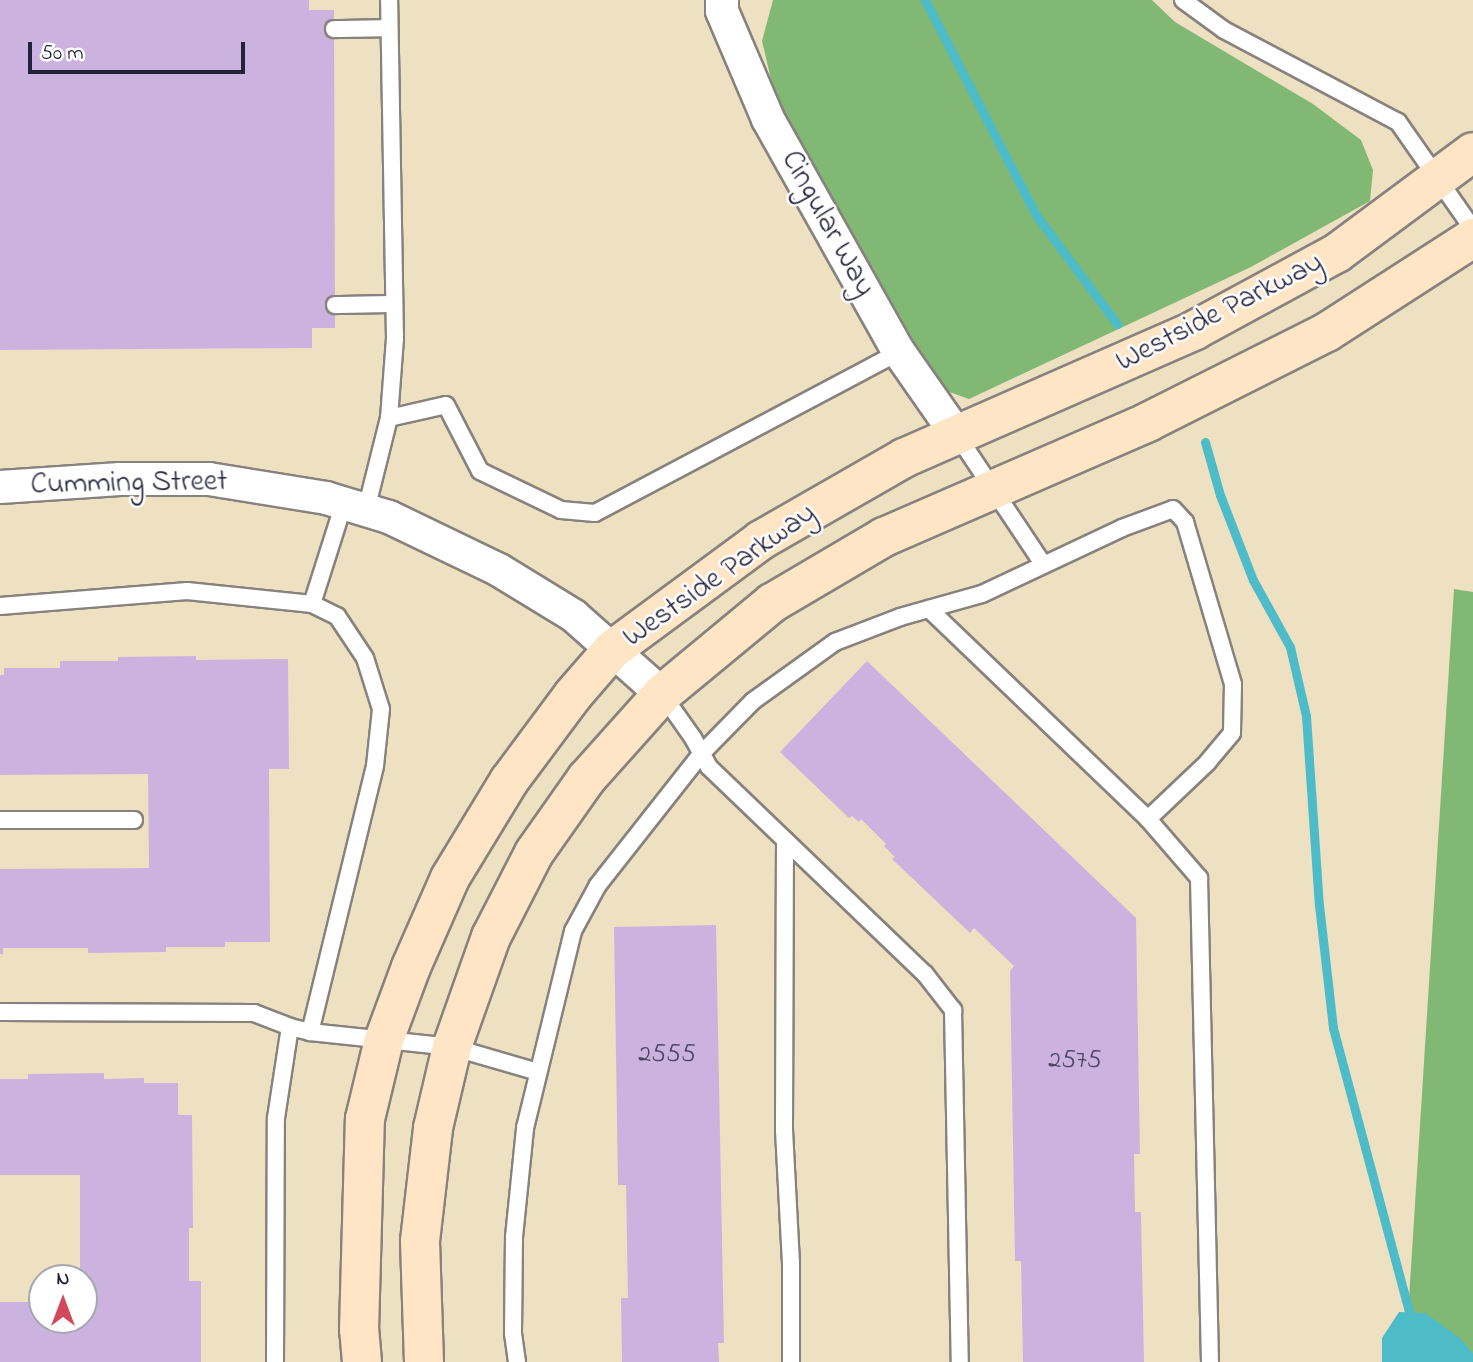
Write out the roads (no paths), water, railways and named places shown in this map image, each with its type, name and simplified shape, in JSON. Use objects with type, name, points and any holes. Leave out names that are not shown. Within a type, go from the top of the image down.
[{"type":"main road","name":"Westside Parkway","points":[[362,1362],[359,1330],[365,1119],[384,1040],[411,967],[450,878],[509,781],[573,695],[612,650],[695,586],[761,540],[904,458],[1195,330],[1326,260],[1473,152]]},
{"type":"main road","name":"Westside Parkway","points":[[424,1362],[420,1241],[433,1128],[452,1047],[491,937],[534,853],[587,778],[662,694],[772,603],[884,537],[1148,422],[1327,332],[1473,238]]},
{"type":"street","name":"Cingular Way","points":[[722,0],[722,11],[768,119],[899,352],[957,435]]},
{"type":"street","name":"Cumming Street","points":[[0,487],[120,479],[209,479],[273,487],[389,517],[499,570],[574,616],[662,694]]},
{"type":"lane","points":[[312,604],[355,507],[389,418],[394,304],[389,0]]},
{"type":"lane","points":[[1183,0],[1224,30],[1398,121],[1473,229]]},
{"type":"lane","points":[[334,29],[389,28]]},
{"type":"lane","points":[[335,305],[394,304]]},
{"type":"lane","points":[[389,418],[446,405],[481,471],[561,510],[595,513],[899,352]]},
{"type":"lane","points":[[957,435],[1043,564]]},
{"type":"lane","points":[[517,1362],[513,1332],[514,1237],[525,1128],[573,931],[597,885],[701,754],[753,701],[835,642],[929,609],[982,594],[1043,564],[1172,509],[1185,522],[1233,684],[1232,733],[1208,762],[1148,819]]},
{"type":"lane","points":[[0,606],[187,591],[312,604],[337,616],[365,657],[381,709],[375,766],[310,1032]]},
{"type":"lane","points":[[929,609],[1148,819],[1199,878],[1210,1362]]},
{"type":"lane","points":[[662,694],[709,767],[925,974],[953,1010],[960,1362]]},
{"type":"lane","points":[[0,820],[134,820]]},
{"type":"lane","points":[[785,840],[784,1130],[791,1262],[791,1362]]},
{"type":"lane","points":[[0,1012],[254,1013],[310,1032],[452,1047],[538,1072]]},
{"type":"lane","points":[[275,1362],[276,1118],[290,1027]]},
{"type":"water","points":[[1399,1312],[1425,1313],[1461,1339],[1473,1354],[1473,1362],[1382,1362],[1382,1338]]},
{"type":"waterway","points":[[925,0],[1036,215],[1117,324]]},
{"type":"waterway","points":[[1205,442],[1220,495],[1253,580],[1290,647],[1306,716],[1319,905],[1333,1028],[1409,1312]]}]
